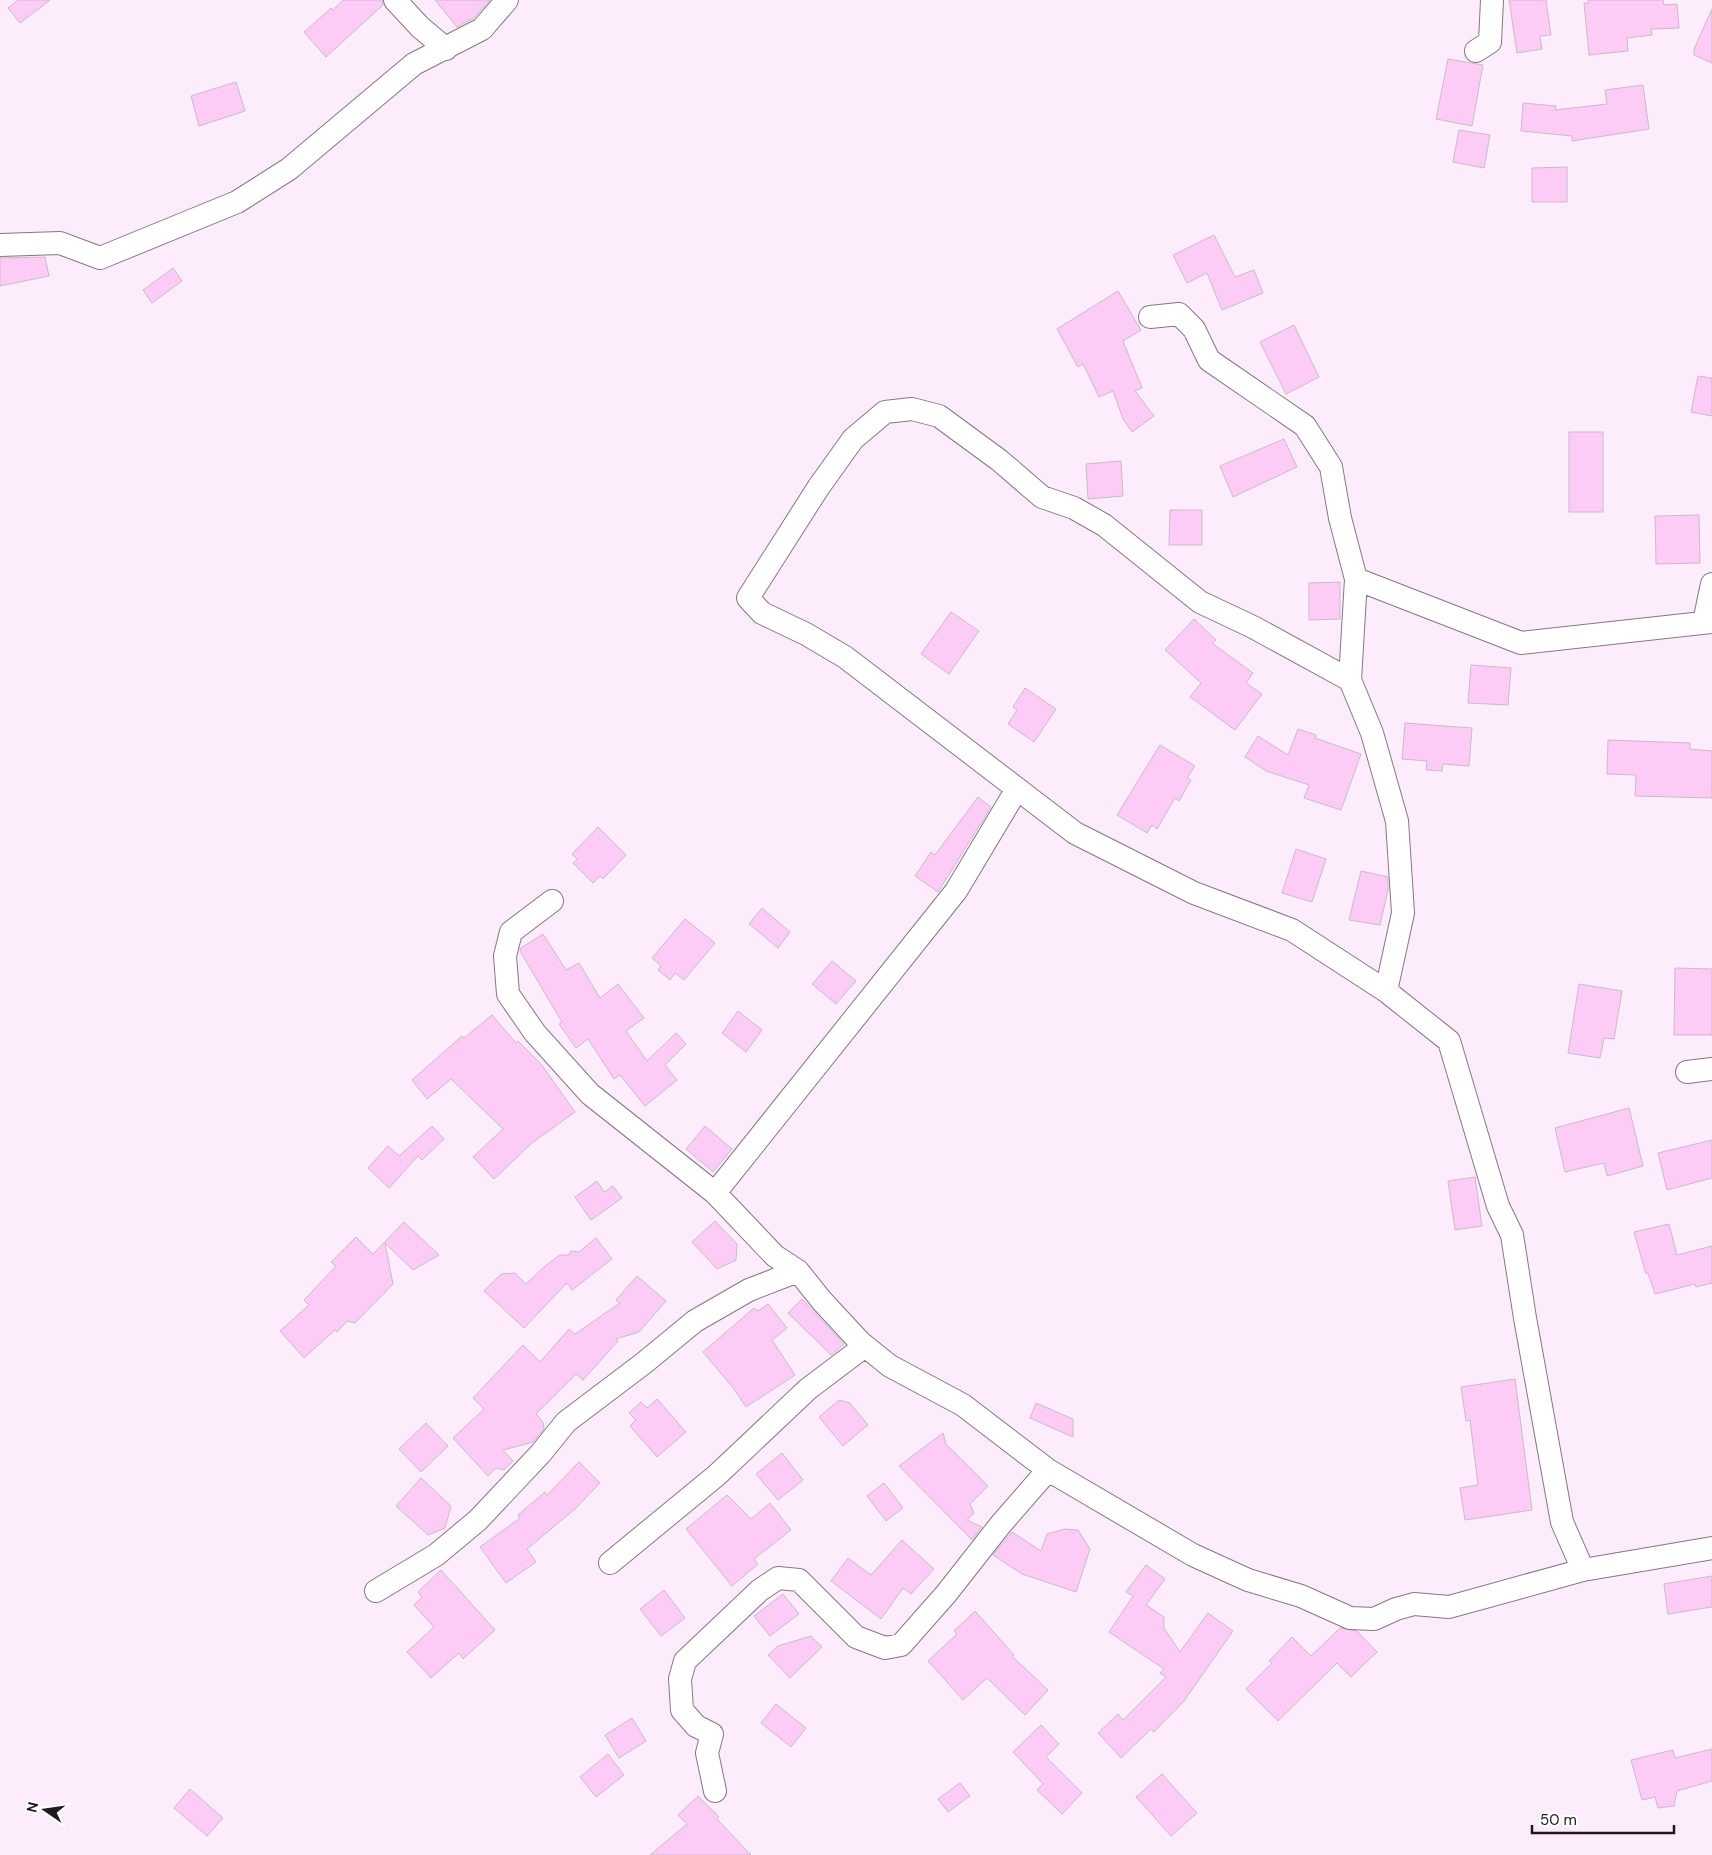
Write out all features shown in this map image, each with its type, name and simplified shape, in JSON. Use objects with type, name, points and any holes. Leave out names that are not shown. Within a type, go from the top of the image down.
[{"type":"street","points":[[395,0],[420,27],[446,49]]},
{"type":"street","points":[[0,245],[60,243],[100,258],[238,202],[289,169],[414,64],[482,29],[507,0]]},
{"type":"street","points":[[1476,51],[1490,42],[1492,0]]},
{"type":"street","points":[[1150,316],[1179,314],[1194,329],[1209,360],[1305,426],[1331,467],[1340,518],[1356,580],[1350,680],[1372,733],[1397,821],[1403,913],[1386,991]]},
{"type":"street","points":[[1350,680],[1253,627],[1200,602],[1104,525],[1074,508],[1042,497],[999,460],[939,416],[912,409],[885,412],[853,439],[818,488],[748,598],[762,612],[806,634],[845,657],[1075,833],[1194,893],[1292,930],[1386,991],[1449,1041],[1498,1206],[1512,1235],[1562,1522],[1583,1570]]},
{"type":"street","points":[[1356,580],[1521,643],[1708,622],[1712,584]]},
{"type":"street","points":[[715,1193],[956,891],[1017,789]]},
{"type":"street","points":[[552,900],[511,932],[505,956],[508,994],[535,1033],[590,1094],[715,1193],[775,1256],[798,1271],[822,1301],[865,1346],[890,1366],[963,1405],[1048,1470],[1193,1555],[1248,1580],[1300,1596],[1350,1618],[1374,1619],[1396,1609],[1414,1604],[1449,1608],[1583,1570],[1712,1548]]},
{"type":"street","points":[[1687,1072],[1712,1069]]},
{"type":"street","points":[[376,1591],[436,1555],[478,1520],[541,1453],[566,1422],[630,1375],[694,1321],[749,1290],[798,1271]]},
{"type":"street","points":[[610,1563],[717,1475],[808,1388],[865,1346]]},
{"type":"street","points":[[715,1791],[707,1753],[712,1734],[696,1726],[682,1710],[680,1679],[685,1661],[760,1590],[778,1578],[799,1580],[856,1637],[885,1648],[900,1645],[946,1594],[1001,1524],[1048,1470]]},
{"type":"building","points":[[18,0],[50,0],[20,23],[8,8]]},
{"type":"building","points":[[343,0],[382,0],[383,5],[326,57],[304,32]]},
{"type":"building","points":[[435,0],[490,0],[474,18],[457,27]]},
{"type":"building","points":[[1509,0],[1546,0],[1551,35],[1540,36],[1542,49],[1517,53]]},
{"type":"building","points":[[1588,0],[1663,0],[1664,5],[1677,4],[1679,28],[1651,29],[1652,35],[1627,38],[1628,51],[1589,55],[1584,3],[1588,3]]},
{"type":"building","points":[[1712,9],[1712,63],[1694,55],[1694,49]]},
{"type":"building","points":[[1448,59],[1483,65],[1472,126],[1436,119]]},
{"type":"building","points":[[236,82],[245,111],[199,126],[191,96]]},
{"type":"building","points":[[1643,85],[1649,129],[1572,141],[1572,136],[1521,131],[1523,103],[1556,106],[1555,110],[1607,104],[1605,90]]},
{"type":"building","points":[[1459,130],[1490,135],[1484,168],[1453,162]]},
{"type":"building","points":[[1567,167],[1567,202],[1532,202],[1532,168]]},
{"type":"building","points":[[1214,235],[1235,277],[1254,270],[1263,293],[1222,310],[1207,273],[1187,283],[1173,255]]},
{"type":"building","points":[[45,257],[49,276],[0,286],[0,258]]},
{"type":"building","points":[[173,268],[182,281],[152,303],[143,290]]},
{"type":"building","points":[[1118,291],[1141,330],[1123,341],[1142,388],[1135,391],[1154,416],[1132,432],[1123,419],[1113,391],[1099,397],[1083,364],[1078,367],[1057,329]]},
{"type":"building","points":[[1294,325],[1319,377],[1286,394],[1260,342]]},
{"type":"building","points":[[1698,376],[1712,378],[1712,416],[1691,412]]},
{"type":"building","points":[[1569,432],[1603,432],[1603,512],[1569,512]]},
{"type":"building","points":[[1284,439],[1297,467],[1233,497],[1220,466]]},
{"type":"building","points":[[1121,461],[1123,496],[1088,499],[1086,464]]},
{"type":"building","points":[[1170,510],[1202,510],[1202,545],[1169,545]]},
{"type":"building","points":[[1699,515],[1700,563],[1656,564],[1655,516]]},
{"type":"building","points":[[1340,582],[1340,619],[1309,620],[1309,583]]},
{"type":"building","points":[[951,612],[979,631],[949,674],[921,654]]},
{"type":"building","points":[[1194,619],[1216,640],[1212,643],[1253,673],[1246,683],[1262,694],[1235,730],[1190,697],[1201,683],[1165,650]]},
{"type":"building","points":[[1471,665],[1511,668],[1508,705],[1468,703]]},
{"type":"building","points":[[1025,688],[1056,709],[1034,742],[1008,724],[1017,710],[1013,707]]},
{"type":"building","points":[[1405,723],[1472,728],[1469,766],[1443,764],[1442,771],[1426,770],[1427,761],[1402,759]]},
{"type":"building","points":[[1298,729],[1316,735],[1315,738],[1361,754],[1341,810],[1304,798],[1309,785],[1266,771],[1245,757],[1258,736],[1288,755]]},
{"type":"building","points":[[1608,740],[1690,743],[1690,749],[1712,751],[1712,798],[1635,796],[1636,775],[1607,774]]},
{"type":"building","points":[[1160,745],[1195,766],[1187,778],[1191,780],[1179,801],[1175,798],[1157,829],[1152,825],[1147,833],[1117,815]]},
{"type":"building","points":[[978,797],[991,807],[938,892],[915,876],[931,852],[935,855]]},
{"type":"building","points":[[598,827],[626,855],[603,879],[600,876],[593,883],[573,863],[577,859],[572,854]]},
{"type":"building","points":[[1296,849],[1326,859],[1312,902],[1282,893]]},
{"type":"building","points":[[1361,871],[1388,877],[1388,890],[1380,925],[1349,920]]},
{"type":"building","points":[[762,908],[790,932],[778,948],[749,924]]},
{"type":"building","points":[[685,919],[715,943],[684,980],[675,973],[670,980],[658,970],[661,966],[652,958]]},
{"type":"building","points":[[543,934],[566,970],[579,963],[600,998],[618,984],[644,1018],[626,1031],[647,1061],[676,1033],[686,1044],[665,1065],[677,1080],[645,1106],[620,1075],[614,1079],[588,1039],[576,1048],[559,1024],[562,1022],[520,951],[521,948]]},
{"type":"building","points":[[832,961],[856,981],[836,1004],[812,984]]},
{"type":"building","points":[[1675,968],[1712,969],[1712,1035],[1674,1035]]},
{"type":"building","points":[[1579,984],[1622,991],[1614,1039],[1604,1038],[1600,1058],[1568,1053]]},
{"type":"building","points":[[738,1011],[762,1030],[746,1052],[722,1033]]},
{"type":"building","points":[[492,1015],[516,1043],[518,1041],[541,1064],[575,1112],[532,1143],[494,1179],[473,1157],[503,1129],[451,1079],[427,1099],[412,1080],[462,1036],[464,1038]]},
{"type":"building","points":[[1629,1108],[1643,1166],[1607,1176],[1604,1163],[1565,1172],[1555,1128]]},
{"type":"building","points":[[432,1126],[444,1139],[422,1160],[418,1156],[389,1188],[368,1168],[388,1146],[399,1156]]},
{"type":"building","points":[[705,1126],[732,1149],[713,1172],[686,1149]]},
{"type":"building","points":[[1712,1140],[1712,1178],[1667,1190],[1658,1153]]},
{"type":"building","points":[[1475,1177],[1482,1226],[1455,1230],[1448,1181]]},
{"type":"building","points":[[597,1181],[604,1192],[613,1186],[622,1198],[591,1220],[575,1197]]},
{"type":"building","points":[[715,1221],[737,1244],[736,1260],[717,1269],[692,1242]]},
{"type":"building","points":[[404,1222],[439,1255],[413,1270],[385,1243],[393,1284],[355,1323],[347,1321],[337,1332],[335,1330],[304,1358],[280,1331],[309,1305],[304,1300],[336,1266],[331,1262],[356,1237],[373,1254]]},
{"type":"building","points":[[1669,1224],[1677,1255],[1712,1246],[1712,1283],[1696,1287],[1695,1284],[1655,1294],[1648,1273],[1646,1274],[1634,1232]]},
{"type":"building","points":[[596,1238],[612,1259],[572,1290],[567,1283],[524,1328],[484,1291],[501,1274],[515,1273],[526,1284],[560,1255],[569,1255],[571,1251],[579,1252]]},
{"type":"building","points":[[637,1276],[666,1301],[639,1332],[616,1339],[618,1341],[583,1380],[576,1374],[536,1414],[543,1422],[544,1429],[533,1442],[503,1450],[513,1461],[504,1470],[496,1468],[488,1476],[453,1438],[484,1409],[473,1398],[523,1345],[540,1362],[569,1329],[575,1334],[620,1303],[616,1300]]},
{"type":"building","points":[[802,1299],[844,1344],[831,1355],[788,1313]]},
{"type":"building","points":[[768,1304],[787,1328],[772,1340],[795,1375],[746,1407],[734,1389],[703,1352],[754,1308],[758,1311]]},
{"type":"building","points":[[1515,1379],[1532,1510],[1465,1520],[1460,1488],[1478,1485],[1470,1420],[1466,1421],[1461,1387]]},
{"type":"building","points":[[657,1399],[686,1432],[657,1457],[630,1426],[636,1420],[629,1413],[641,1402],[647,1408]]},
{"type":"building","points":[[839,1400],[850,1403],[868,1425],[843,1446],[819,1417]]},
{"type":"building","points":[[1036,1403],[1073,1419],[1073,1437],[1030,1418]]},
{"type":"building","points":[[426,1423],[448,1446],[421,1472],[399,1449]]},
{"type":"building","points":[[943,1433],[946,1444],[988,1486],[970,1504],[974,1513],[967,1520],[982,1527],[972,1540],[899,1466]]},
{"type":"building","points":[[782,1453],[803,1480],[778,1500],[756,1474]]},
{"type":"building","points":[[579,1462],[600,1483],[575,1509],[527,1549],[536,1562],[506,1583],[480,1547],[520,1518],[518,1515],[545,1492],[547,1495]]},
{"type":"building","points":[[421,1478],[451,1506],[445,1528],[428,1535],[396,1506]]},
{"type":"building","points":[[884,1483],[903,1508],[886,1521],[867,1496]]},
{"type":"building","points":[[727,1495],[751,1519],[770,1503],[791,1530],[754,1559],[758,1564],[732,1586],[686,1529]]},
{"type":"building","points":[[1065,1529],[1078,1530],[1090,1549],[1076,1592],[1022,1574],[993,1555],[1012,1532],[1041,1551],[1047,1534]]},
{"type":"building","points":[[902,1540],[934,1569],[911,1594],[903,1588],[881,1619],[831,1581],[848,1558],[871,1575]]},
{"type":"building","points":[[1146,1565],[1165,1579],[1146,1605],[1164,1617],[1164,1628],[1180,1652],[1208,1613],[1233,1631],[1184,1701],[1154,1732],[1151,1729],[1121,1758],[1098,1733],[1118,1714],[1123,1720],[1166,1677],[1160,1673],[1164,1669],[1109,1632],[1133,1596],[1126,1592]]},
{"type":"building","points":[[441,1570],[495,1630],[463,1659],[459,1653],[431,1678],[407,1652],[434,1627],[414,1605],[422,1597],[418,1592]]},
{"type":"building","points":[[1712,1576],[1712,1607],[1668,1614],[1664,1584]]},
{"type":"building","points":[[664,1590],[685,1618],[661,1636],[640,1609]]},
{"type":"building","points":[[783,1594],[799,1614],[770,1636],[754,1616]]},
{"type":"building","points":[[975,1611],[1014,1655],[1012,1656],[1048,1690],[1025,1715],[987,1678],[963,1700],[928,1661],[957,1634],[954,1631]]},
{"type":"building","points":[[1340,1628],[1357,1631],[1377,1652],[1351,1677],[1337,1663],[1278,1721],[1246,1689],[1272,1663],[1269,1661],[1292,1637],[1311,1656]]},
{"type":"building","points":[[811,1636],[822,1647],[790,1678],[768,1655],[778,1646]]},
{"type":"building","points":[[776,1704],[806,1728],[791,1747],[761,1723]]},
{"type":"building","points":[[632,1718],[646,1741],[619,1758],[605,1735]]},
{"type":"building","points":[[1041,1725],[1059,1744],[1046,1757],[1082,1793],[1062,1814],[1037,1790],[1043,1784],[1013,1752]]},
{"type":"building","points":[[1712,1749],[1712,1781],[1677,1791],[1674,1806],[1658,1808],[1655,1797],[1642,1800],[1631,1760],[1673,1750],[1675,1758]]},
{"type":"building","points":[[608,1754],[624,1775],[596,1797],[580,1777]]},
{"type":"building","points":[[1162,1774],[1197,1813],[1171,1836],[1136,1797]]},
{"type":"building","points":[[960,1783],[970,1796],[948,1812],[938,1799]]},
{"type":"building","points":[[190,1789],[223,1818],[207,1836],[174,1808]]},
{"type":"building","points":[[698,1796],[719,1817],[717,1819],[751,1855],[650,1855],[687,1824],[678,1815]]}]
